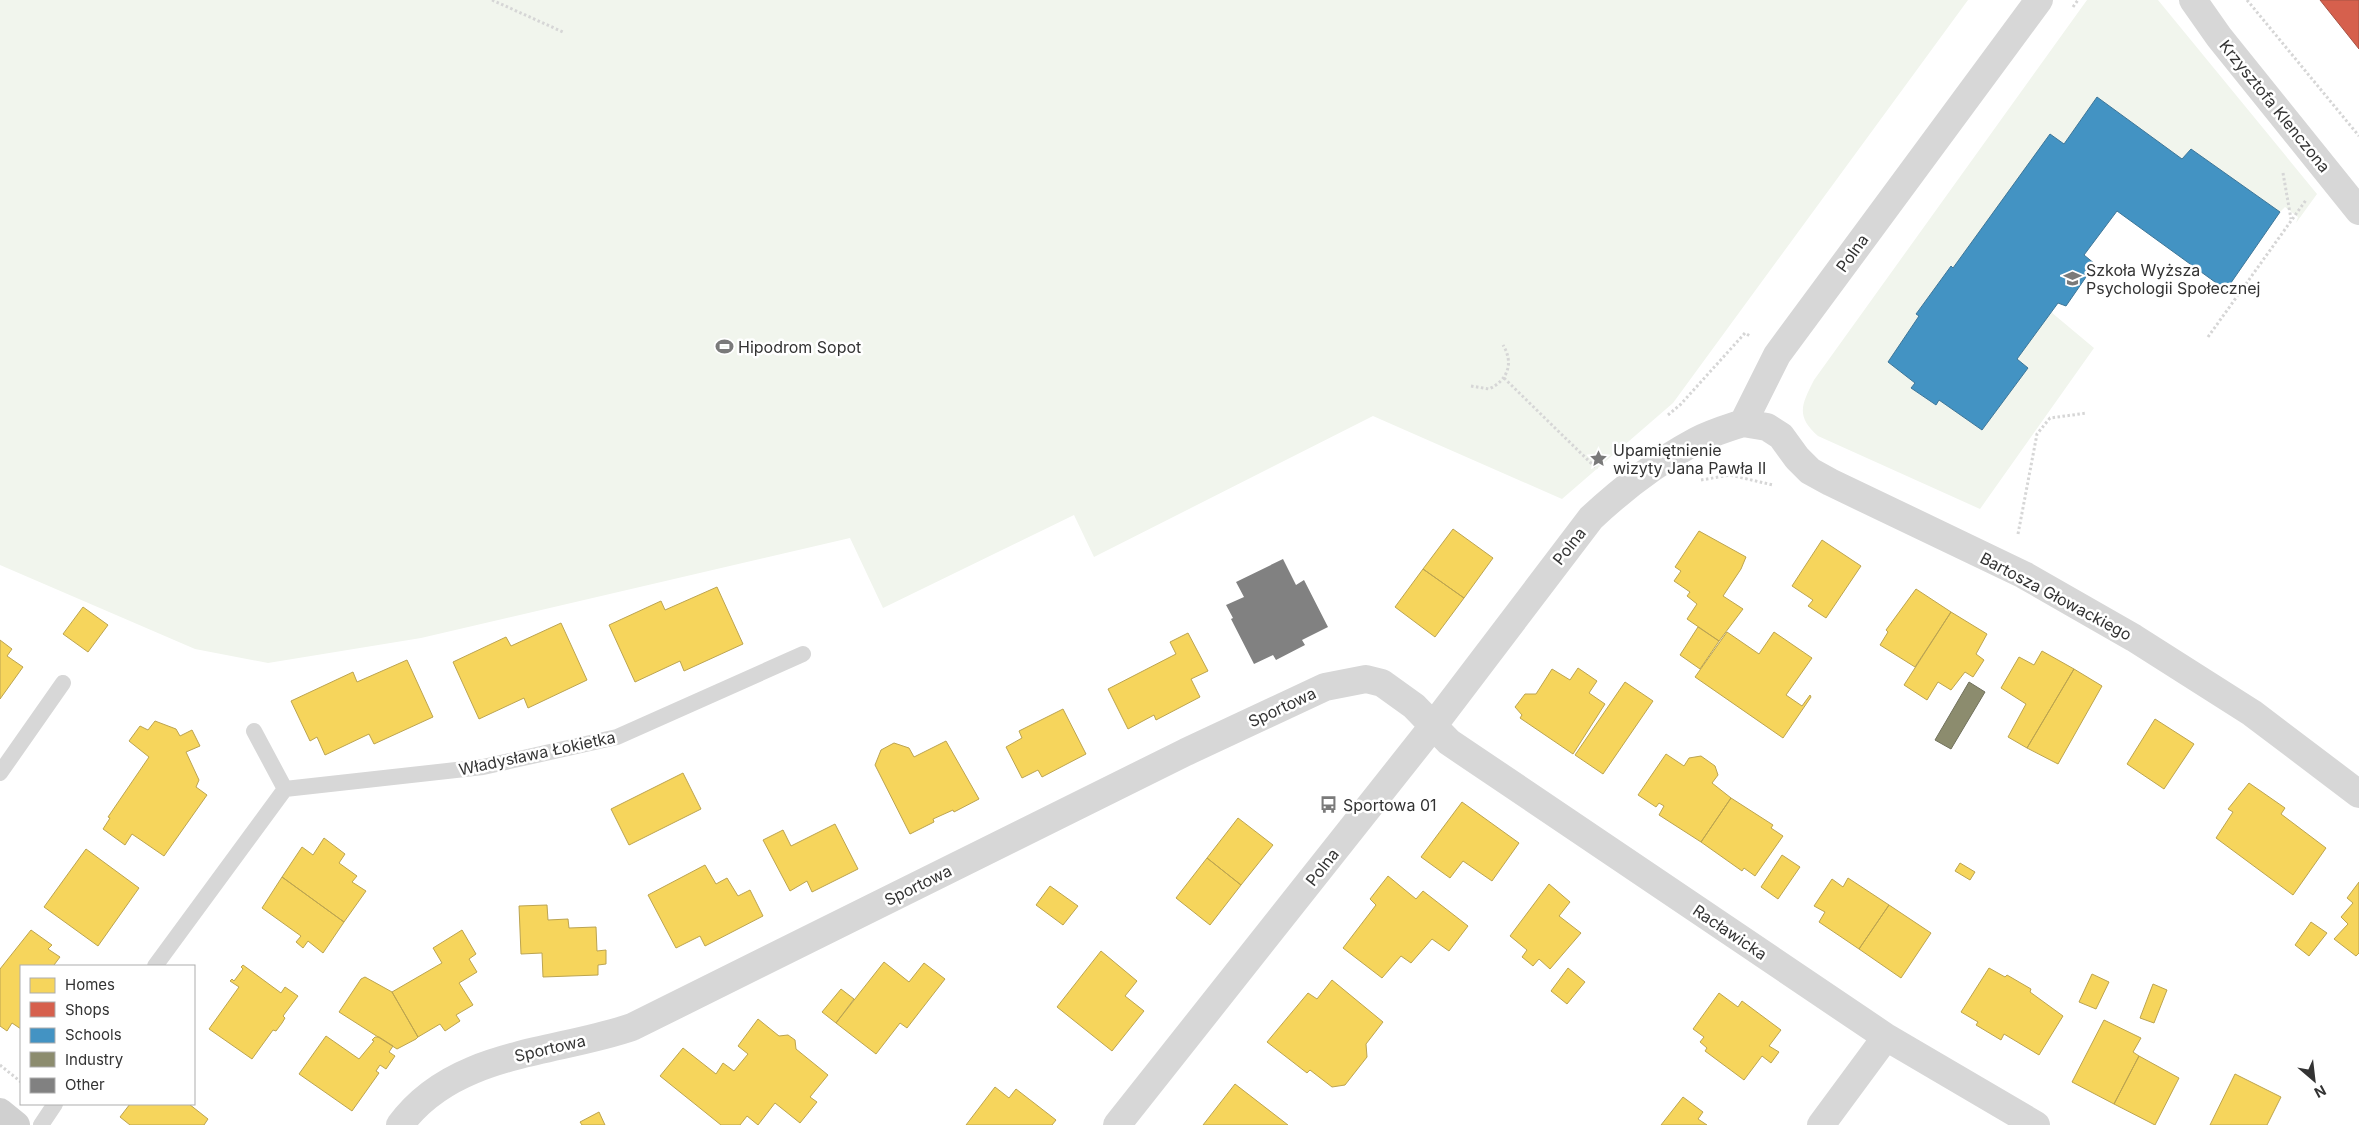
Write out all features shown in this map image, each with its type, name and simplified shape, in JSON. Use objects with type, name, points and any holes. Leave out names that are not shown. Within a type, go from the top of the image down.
[{"type":"street","name":"Polna","points":[[1117,1125],[1432,726],[1591,518],[1615,495],[1668,458],[1698,440],[1743,423],[1777,354],[2039,0]]},
{"type":"street","name":"Krzysztofa Klenczona","points":[[2193,0],[2219,37],[2359,211]]},
{"type":"street","name":"Bartosza Głowackiego","points":[[1743,423],[1767,427],[1781,436],[1797,458],[1810,471],[1830,482],[2024,575],[2134,638],[2252,713],[2359,794]]},
{"type":"street","name":"Sportowa","points":[[400,1125],[413,1108],[428,1095],[455,1078],[510,1057],[612,1034],[632,1027],[1186,752],[1325,687],[1366,679],[1382,683],[1414,706],[1432,726]]},
{"type":"street","name":"Racławicka","points":[[1432,726],[1449,742],[1886,1037],[2036,1125]]},
{"type":"street","points":[[1821,1125],[1886,1037]]},
{"type":"street","points":[[0,1112],[16,1125]]},
{"type":"lane","name":"Władysława Łokietka","points":[[285,788],[483,768],[617,737],[803,654]]},
{"type":"lane","points":[[0,773],[63,683]]},
{"type":"lane","points":[[156,965],[285,788],[254,731]]},
{"type":"lane","points":[[41,1125],[54,1105]]},
{"type":"path","points":[[492,0],[563,32]]},
{"type":"path","points":[[2072,8],[2078,0]]},
{"type":"path","points":[[2248,0],[2359,136]]},
{"type":"path","points":[[2208,337],[2291,220]]},
{"type":"path","points":[[1471,386],[1489,388],[1497,385],[1504,378],[1509,362],[1508,353],[1502,345]]},
{"type":"path","points":[[1504,378],[1601,472]]},
{"type":"path","points":[[2018,536],[2038,434],[2050,418],[2087,413]]},
{"type":"path","points":[[0,1064],[20,1081]]},
{"type":"shaded area","name":"Hipodrom Sopot","points":[[0,0],[1968,0],[1673,403],[1562,499],[1373,416],[1094,557],[1074,515],[883,608],[850,538],[421,638],[268,663],[195,649],[0,565]]},
{"type":"shaded area","points":[[2087,0],[2158,0],[2317,194],[2296,223],[2298,217],[2285,207],[2280,212],[2191,149],[2182,159],[2097,97],[2064,144],[2050,134],[1953,268],[1950,266],[1916,314],[1919,316],[1888,362],[1915,383],[1911,388],[1935,405],[1939,400],[1982,430],[2028,368],[2017,359],[2051,312],[2094,348],[1980,509],[1818,436],[1803,416],[1804,403],[1814,380]]},
{"type":"building: Homes","points":[[1453,529],[1493,558],[1464,598],[1423,569]]},
{"type":"building: Homes","points":[[1699,531],[1746,557],[1741,569],[1723,596],[1743,609],[1719,641],[1687,619],[1697,604],[1687,596],[1690,592],[1674,581],[1681,571],[1675,567]]},
{"type":"building: Homes","points":[[1822,540],[1861,566],[1826,618],[1808,606],[1813,600],[1792,586]]},
{"type":"building: Homes","points":[[1423,569],[1464,598],[1435,637],[1395,607]]},
{"type":"building: Homes","points":[[717,587],[743,644],[684,671],[680,661],[635,682],[609,625],[661,601],[665,610]]},
{"type":"building: Homes","points":[[1916,589],[1951,612],[1915,667],[1880,645],[1888,632],[1886,630]]},
{"type":"building: Homes","points":[[83,607],[108,625],[88,652],[63,634]]},
{"type":"building: Homes","points":[[1951,612],[1987,634],[1976,654],[1984,660],[1973,677],[1965,672],[1951,690],[1938,682],[1927,700],[1904,685]]},
{"type":"building: Homes","points":[[561,623],[587,680],[528,708],[524,698],[479,719],[453,662],[506,637],[511,646]]},
{"type":"building: Homes","points":[[1698,627],[1719,641],[1700,669],[1680,655]]},
{"type":"building: Homes","points":[[1727,632],[1759,654],[1774,632],[1812,658],[1786,695],[1802,706],[1810,695],[1811,697],[1783,738],[1695,677]]},
{"type":"building: Homes","points":[[1188,633],[1208,671],[1191,679],[1200,697],[1156,720],[1154,715],[1128,729],[1108,689],[1176,654],[1170,642]]},
{"type":"building: Homes","points":[[0,640],[12,649],[7,656],[23,667],[0,699]]},
{"type":"building: Homes","points":[[2042,651],[2074,669],[2027,748],[2008,737],[2026,704],[2001,688],[2019,657],[2034,665]]},
{"type":"building: Homes","points":[[407,660],[433,717],[374,744],[369,734],[325,755],[317,737],[310,741],[291,701],[353,672],[357,682]]},
{"type":"building: Homes","points":[[1578,668],[1597,681],[1589,693],[1605,704],[1573,754],[1520,718],[1522,715],[1515,707],[1525,694],[1536,694],[1552,669],[1570,680]]},
{"type":"building: Homes","points":[[2074,669],[2102,686],[2058,764],[2027,748]]},
{"type":"building: Homes","points":[[1625,682],[1653,701],[1603,774],[1575,755]]},
{"type":"building: Homes","points":[[1063,709],[1086,754],[1042,777],[1038,770],[1022,778],[1006,747],[1022,738],[1019,731]]},
{"type":"building: Homes","points":[[2155,719],[2194,744],[2164,789],[2127,764]]},
{"type":"building: Homes","points":[[155,721],[176,729],[180,736],[192,730],[200,746],[186,752],[199,780],[196,787],[207,795],[164,856],[132,834],[125,845],[103,829],[110,818],[108,817],[149,757],[129,741],[140,726],[148,730]]},
{"type":"building: Homes","points":[[946,741],[979,799],[954,812],[953,810],[933,819],[934,822],[910,834],[875,765],[881,750],[894,743],[909,748],[914,757]]},
{"type":"building: Homes","points":[[1666,754],[1684,766],[1689,758],[1701,756],[1715,766],[1718,775],[1712,783],[1731,798],[1701,842],[1659,815],[1664,806],[1659,803],[1656,807],[1638,795]]},
{"type":"building: Homes","points":[[683,773],[701,809],[629,845],[611,809]]},
{"type":"building: Homes","points":[[2249,783],[2285,808],[2281,814],[2326,848],[2293,895],[2216,838],[2233,812],[2228,809]]},
{"type":"building: Homes","points":[[1731,798],[1773,825],[1771,828],[1783,836],[1755,876],[1744,868],[1742,871],[1701,842]]},
{"type":"building: Homes","points":[[1462,802],[1519,843],[1492,881],[1463,861],[1450,878],[1421,857]]},
{"type":"building: Homes","points":[[1238,818],[1273,845],[1241,885],[1207,858]]},
{"type":"building: Homes","points":[[835,824],[858,869],[812,892],[807,881],[790,891],[763,840],[783,830],[791,846]]},
{"type":"building: Homes","points":[[324,838],[345,854],[339,863],[357,876],[352,882],[366,891],[344,922],[282,877],[302,847],[313,855]]},
{"type":"building: Homes","points":[[86,849],[139,888],[98,946],[44,907]]},
{"type":"building: Homes","points":[[1782,855],[1800,867],[1778,899],[1761,887]]},
{"type":"building: Homes","points":[[1207,858],[1241,885],[1210,925],[1176,898]]},
{"type":"building: Homes","points":[[1960,863],[1975,872],[1970,880],[1955,871]]},
{"type":"building: Homes","points":[[705,865],[716,884],[727,878],[738,896],[750,890],[763,916],[705,946],[700,936],[676,948],[648,895]]},
{"type":"building: Homes","points":[[1388,876],[1416,899],[1423,891],[1468,926],[1449,951],[1432,939],[1411,963],[1401,956],[1382,978],[1343,948],[1376,905],[1370,899]]},
{"type":"building: Homes","points":[[282,877],[344,922],[323,953],[308,941],[303,948],[296,942],[301,936],[262,908]]},
{"type":"building: Homes","points":[[1848,878],[1889,905],[1859,949],[1819,922],[1825,912],[1814,906],[1832,879],[1843,887]]},
{"type":"building: Homes","points":[[2359,882],[2359,953],[2356,956],[2334,939],[2348,924],[2341,917],[2353,903],[2347,898]]},
{"type":"building: Homes","points":[[1549,884],[1570,902],[1559,916],[1581,933],[1550,969],[1539,959],[1533,966],[1522,957],[1527,950],[1510,936]]},
{"type":"building: Homes","points":[[1050,886],[1078,906],[1063,925],[1036,905]]},
{"type":"building: Homes","points":[[547,905],[548,920],[568,919],[569,928],[596,927],[597,951],[606,950],[606,964],[598,965],[598,975],[543,977],[542,953],[521,954],[519,906]]},
{"type":"building: Homes","points":[[1889,905],[1931,933],[1901,978],[1859,949]]},
{"type":"building: Homes","points":[[2311,922],[2327,933],[2309,956],[2295,945]]},
{"type":"building: Homes","points":[[31,930],[52,945],[48,949],[60,957],[54,965],[20,965],[20,1028],[12,1023],[7,1031],[0,1026],[0,969]]},
{"type":"building: Homes","points":[[462,930],[476,954],[469,959],[477,972],[459,983],[473,1005],[456,1015],[460,1021],[445,1031],[440,1024],[418,1037],[392,992],[442,963],[433,948]]},
{"type":"building: Homes","points":[[1101,951],[1137,981],[1125,996],[1144,1011],[1112,1051],[1057,1007]]},
{"type":"building: Homes","points":[[884,962],[909,982],[924,963],[945,979],[907,1028],[900,1023],[876,1054],[836,1023]]},
{"type":"building: Homes","points":[[243,965],[281,993],[285,987],[298,996],[283,1016],[285,1018],[282,1023],[276,1031],[273,1030],[252,1059],[209,1029],[239,987],[230,981],[232,979],[234,981],[243,969],[241,967]]},
{"type":"building: Homes","points":[[1568,968],[1585,982],[1567,1004],[1551,991]]},
{"type":"building: Homes","points":[[1989,968],[2005,977],[2007,975],[2031,989],[2030,992],[2063,1016],[2039,1055],[2004,1034],[2001,1040],[1976,1025],[1978,1022],[1961,1012]]},
{"type":"building: Homes","points":[[2092,974],[2109,982],[2096,1009],[2079,1002]]},
{"type":"building: Homes","points":[[365,977],[392,992],[418,1037],[416,1039],[397,1049],[339,1012],[361,979]]},
{"type":"building: Homes","points":[[1332,980],[1383,1022],[1366,1044],[1367,1057],[1345,1085],[1332,1087],[1310,1070],[1307,1073],[1267,1042],[1308,993],[1317,999]]},
{"type":"building: Homes","points":[[2153,984],[2167,990],[2154,1023],[2140,1018]]},
{"type":"building: Homes","points":[[841,989],[854,999],[836,1023],[822,1012]]},
{"type":"building: Homes","points":[[1719,993],[1738,1007],[1742,1001],[1781,1030],[1769,1046],[1779,1052],[1771,1063],[1762,1056],[1744,1080],[1705,1051],[1707,1048],[1700,1042],[1704,1037],[1693,1029]]},
{"type":"building: Homes","points":[[758,1019],[779,1036],[788,1035],[795,1040],[796,1049],[828,1075],[810,1097],[817,1102],[800,1123],[775,1103],[758,1125],[747,1116],[740,1125],[721,1125],[660,1076],[683,1048],[716,1074],[723,1063],[734,1071],[748,1054],[738,1046]]},
{"type":"building: Homes","points":[[2104,1020],[2141,1038],[2133,1052],[2139,1056],[2114,1104],[2072,1082]]},
{"type":"building: Homes","points":[[326,1036],[359,1059],[374,1041],[372,1040],[375,1037],[379,1037],[393,1046],[389,1052],[395,1056],[386,1069],[380,1065],[376,1071],[379,1073],[352,1111],[299,1074]]},
{"type":"building: Homes","points":[[2139,1056],[2179,1078],[2155,1125],[2114,1104]]},
{"type":"building: Homes","points":[[2235,1074],[2281,1097],[2267,1125],[2210,1125]]},
{"type":"building: Homes","points":[[1235,1084],[1288,1125],[1203,1125]]},
{"type":"building: Homes","points":[[995,1087],[1009,1098],[1016,1089],[1056,1120],[1052,1125],[966,1125]]},
{"type":"building: Homes","points":[[1683,1097],[1703,1112],[1698,1119],[1707,1125],[1661,1125]]},
{"type":"building: Homes","points":[[129,1105],[190,1105],[208,1119],[204,1125],[130,1125],[120,1117]]},
{"type":"building: Homes","points":[[599,1112],[605,1125],[582,1125],[580,1122]]},
{"type":"building: Shops","points":[[2320,0],[2359,0],[2359,49]]},
{"type":"building: Schools","points":[[2097,97],[2182,159],[2191,149],[2280,212],[2226,290],[2117,211],[2084,255],[2095,264],[2066,306],[2058,303],[2017,359],[2028,368],[1982,430],[1939,400],[1936,405],[1911,388],[1915,383],[1888,362],[1919,316],[1916,314],[1951,266],[1953,268],[2050,134],[2064,144]]},
{"type":"building: Industry","points":[[1969,682],[1985,692],[1951,749],[1935,740]]},
{"type":"building: Other","points":[[1283,559],[1296,585],[1304,580],[1328,627],[1302,640],[1305,645],[1276,660],[1273,655],[1254,664],[1226,605],[1244,597],[1236,582]]},
{"type":"place","name":"Szkoła Wyższa Psychologii Społecznej","points":[[2072,279]]},
{"type":"place","name":"Hipodrom Sopot","points":[[724,347]]},
{"type":"place","name":"Upamiętnienie wizyty Jana Pawła II","points":[[1599,459]]},
{"type":"place","name":"Sportowa 01","points":[[1329,805]]}]
